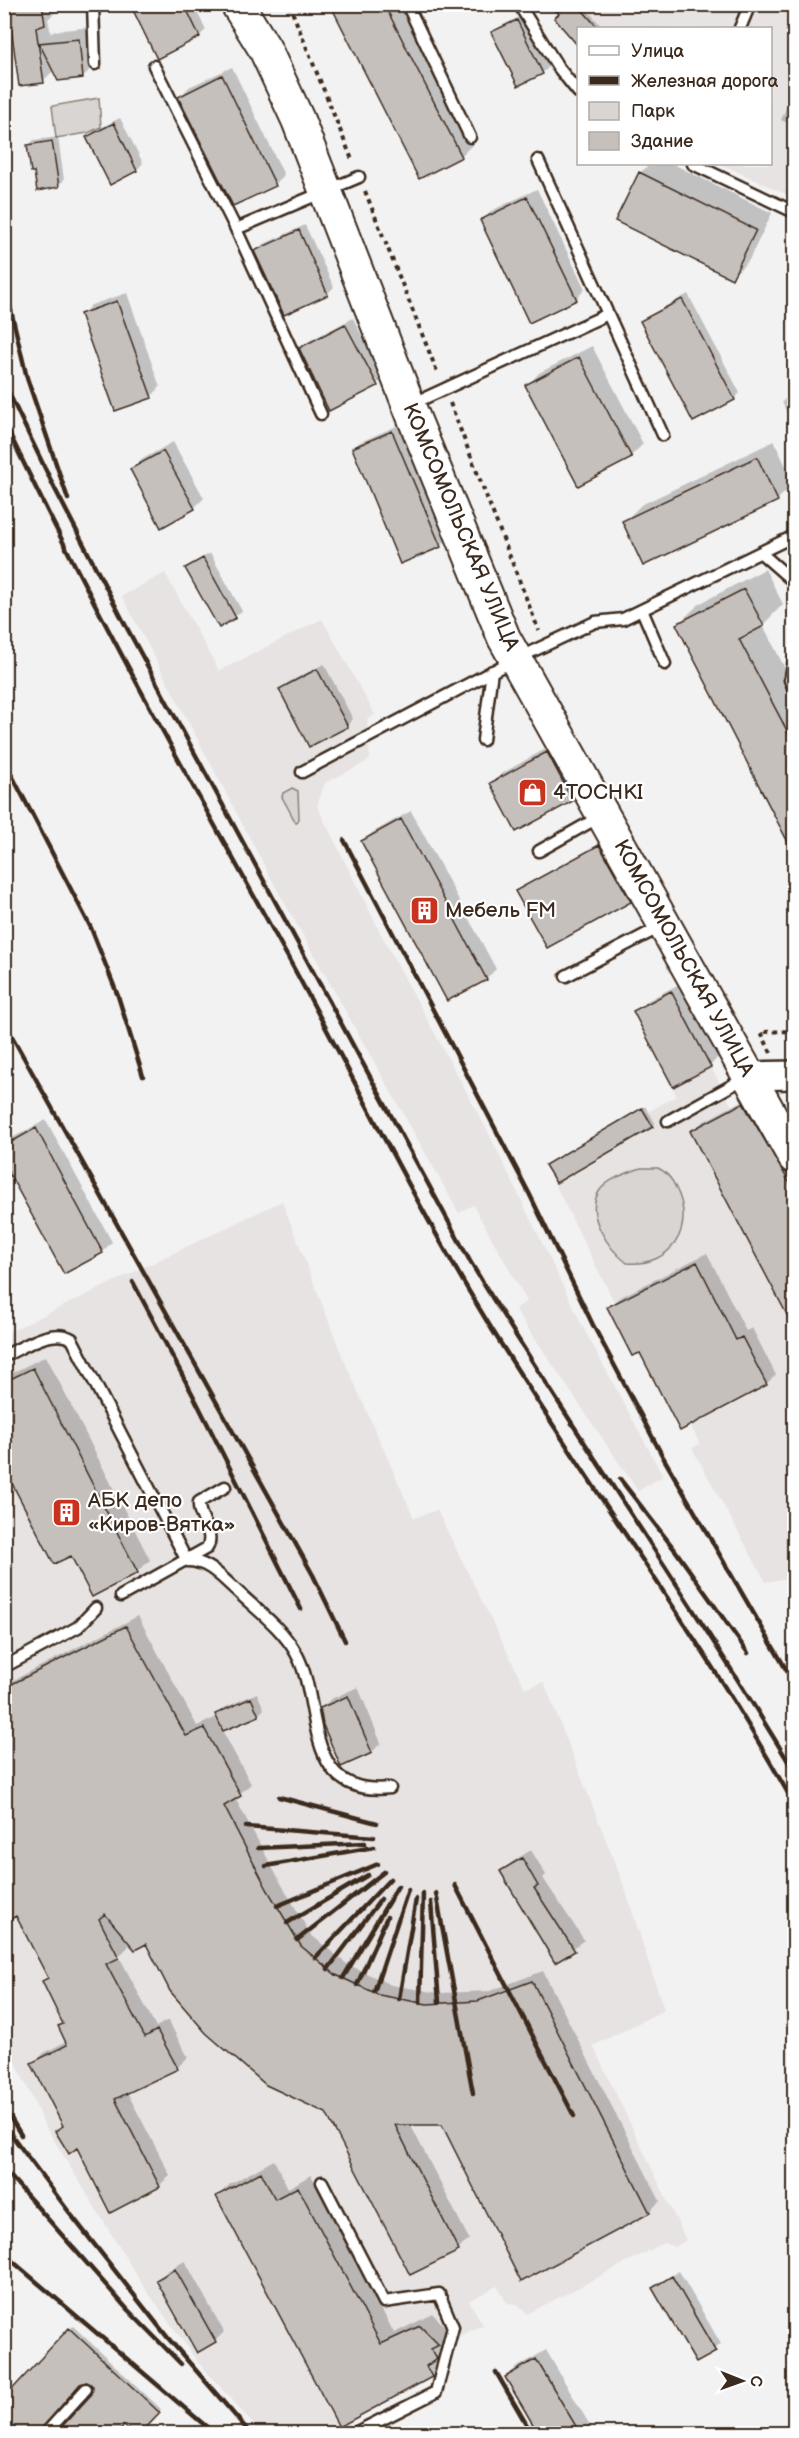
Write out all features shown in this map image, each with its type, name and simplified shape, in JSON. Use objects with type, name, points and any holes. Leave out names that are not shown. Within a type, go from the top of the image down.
[{"type":"main road","name":"КОМСОМОЛЬСКАЯ УЛИЦА","points":[[237,4],[265,49],[298,120],[409,406],[504,638],[504,665],[604,815],[795,1157]]},
{"type":"street","points":[[749,1076],[788,1075]]},
{"type":"lane","points":[[93,4],[95,64]]},
{"type":"lane","points":[[407,4],[470,137]]},
{"type":"lane","points":[[524,4],[523,11],[552,58],[577,89]]},
{"type":"lane","points":[[740,27],[750,4]]},
{"type":"lane","points":[[154,66],[237,229],[321,414]]},
{"type":"lane","points":[[538,160],[663,435]]},
{"type":"lane","points":[[695,165],[795,212]]},
{"type":"lane","points":[[237,229],[359,177]]},
{"type":"lane","points":[[409,406],[608,314]]},
{"type":"lane","points":[[302,772],[545,645],[595,622],[623,619],[795,537]]},
{"type":"lane","points":[[761,553],[795,582]]},
{"type":"lane","points":[[642,610],[665,664]]},
{"type":"lane","points":[[795,662],[790,680],[795,689]]},
{"type":"lane","points":[[483,740],[504,665]]},
{"type":"lane","points":[[539,851],[604,815]]},
{"type":"lane","points":[[566,976],[665,925]]},
{"type":"lane","points":[[668,1121],[749,1076]]},
{"type":"lane","points":[[4,1356],[50,1335],[65,1335],[72,1339],[187,1561]]},
{"type":"lane","points":[[121,1596],[187,1561],[209,1545],[208,1532],[198,1509],[199,1502],[225,1487]]},
{"type":"lane","points":[[187,1561],[201,1562],[216,1572],[278,1630],[296,1652],[308,1684],[314,1730],[330,1766],[349,1782],[359,1787],[368,1790],[390,1788]]},
{"type":"lane","points":[[4,1666],[78,1627],[96,1608]]},
{"type":"lane","points":[[322,2182],[384,2302],[439,2294],[453,2327],[436,2392],[352,2433]]},
{"type":"lane","points":[[45,2433],[86,2389]]},
{"type":"path","points":[[289,4],[545,645]]},
{"type":"path","points":[[788,1075],[761,1032],[795,1031]]},
{"type":"shaded area","points":[[577,5],[794,5],[794,198],[723,165],[772,165],[772,27],[597,27]]},
{"type":"shaded area","points":[[165,573],[219,671],[322,619],[375,715],[367,719],[370,760],[325,783],[317,806],[381,934],[488,1132],[586,1333],[663,1476],[638,1491],[515,1309],[527,1301],[473,1205],[459,1213],[273,882],[122,596]]},
{"type":"shaded area","points":[[711,1067],[733,1108],[747,1101],[794,1192],[794,1577],[766,1582],[692,1448],[700,1444],[664,1376],[637,1347],[545,1165],[642,1108],[646,1113],[676,1096],[673,1087]]},
{"type":"shaded area","points":[[282,1201],[343,1358],[414,1518],[437,1510],[525,1688],[544,1682],[624,1886],[664,2010],[593,2046],[686,2240],[675,2247],[664,2243],[527,2314],[518,2304],[507,2303],[497,2286],[469,2301],[483,2325],[432,2349],[437,2359],[426,2366],[432,2377],[327,2433],[261,2433],[196,2360],[142,2284],[44,2124],[5,2039],[5,1334]]},
{"type":"green space","points":[[99,98],[101,127],[88,133],[56,138],[52,106]]},
{"type":"green space","points":[[292,788],[298,791],[299,819],[296,823],[282,797],[283,793]]},
{"type":"green space","points":[[641,1168],[658,1168],[669,1176],[681,1203],[683,1217],[676,1242],[668,1251],[643,1263],[627,1263],[613,1249],[600,1230],[596,1220],[596,1199],[600,1190],[608,1182]]},
{"type":"building","points":[[8,4],[42,4],[45,25],[36,28],[44,83],[19,86]]},
{"type":"building","points":[[130,4],[184,4],[200,37],[157,59]]},
{"type":"building","points":[[330,4],[384,4],[462,157],[419,179]]},
{"type":"building","points":[[551,4],[577,4],[597,27],[577,27],[577,45],[554,18],[559,14]]},
{"type":"building","points":[[517,20],[543,74],[518,86],[491,32]]},
{"type":"building","points":[[79,39],[83,78],[58,81],[39,43]]},
{"type":"building","points":[[222,75],[276,186],[233,206],[178,97]]},
{"type":"building","points":[[114,123],[137,171],[110,185],[86,137]]},
{"type":"building","points":[[52,141],[59,187],[37,191],[34,172],[31,172],[27,145]]},
{"type":"building","points":[[639,172],[756,230],[732,279],[615,221]]},
{"type":"building","points":[[527,197],[577,300],[529,323],[480,220]]},
{"type":"building","points":[[299,230],[328,295],[284,315],[254,251]]},
{"type":"building","points":[[682,299],[735,400],[693,422],[640,321]]},
{"type":"building","points":[[117,301],[152,398],[115,411],[80,314]]},
{"type":"building","points":[[345,324],[378,386],[329,411],[299,348]]},
{"type":"building","points":[[579,357],[632,458],[578,486],[525,385]]},
{"type":"building","points":[[392,431],[441,547],[400,564],[352,448]]},
{"type":"building","points":[[163,451],[195,509],[161,528],[130,469]]},
{"type":"building","points":[[757,457],[778,501],[643,566],[622,521]]},
{"type":"building","points":[[203,558],[236,618],[219,628],[185,568]]},
{"type":"building","points":[[744,589],[764,626],[739,639],[795,746],[795,856],[676,624]]},
{"type":"building","points":[[317,669],[348,727],[309,747],[279,689]]},
{"type":"building","points":[[547,752],[573,801],[516,832],[490,783]]},
{"type":"building","name":"Мебель FM","points":[[401,819],[487,980],[447,1001],[361,841]]},
{"type":"building","points":[[599,845],[631,902],[547,948],[515,891]]},
{"type":"building","points":[[671,991],[711,1067],[673,1087],[633,1011]]},
{"type":"building","points":[[743,1103],[795,1192],[795,1330],[690,1131]]},
{"type":"building","points":[[642,1108],[653,1127],[556,1183],[545,1165]]},
{"type":"building","points":[[36,1128],[103,1253],[64,1274],[4,1164],[4,1146]]},
{"type":"building","points":[[697,1262],[736,1340],[742,1337],[767,1385],[680,1431],[640,1353],[632,1356],[607,1307]]},
{"type":"building","name":"АБК депо «Киров-Вятка»","points":[[33,1368],[138,1573],[92,1597],[71,1556],[54,1564],[4,1468],[4,1382]]},
{"type":"building","points":[[126,1626],[186,1736],[204,1728],[241,1796],[224,1806],[267,1889],[301,1946],[336,1975],[379,1995],[427,2004],[478,2001],[532,1981],[650,2213],[521,2282],[442,2125],[395,2125],[459,2251],[410,2275],[326,2113],[266,2085],[206,2033],[170,1991],[146,1944],[135,1950],[105,1914],[99,1919],[119,1958],[106,1964],[145,2037],[157,2030],[178,2069],[115,2099],[160,2187],[110,2213],[77,2148],[69,2154],[55,2131],[63,2126],[31,2063],[67,2045],[58,2026],[63,2024],[42,1981],[48,1978],[16,1916],[4,1923],[4,1688]]},
{"type":"building","points":[[348,1696],[372,1753],[341,1767],[323,1725],[320,1708]]},
{"type":"building","points":[[251,1698],[259,1716],[223,1731],[215,1714]]},
{"type":"building","points":[[522,1858],[538,1886],[534,1888],[575,1951],[555,1963],[500,1871]]},
{"type":"building","points":[[261,2172],[275,2199],[298,2187],[381,2344],[420,2326],[439,2345],[431,2349],[437,2359],[426,2366],[432,2377],[339,2427],[216,2196]]},
{"type":"building","points":[[175,2269],[216,2342],[197,2353],[156,2280]]},
{"type":"building","points":[[672,2276],[716,2352],[696,2363],[652,2288]]},
{"type":"building","points":[[69,2328],[160,2413],[141,2433],[133,2433],[124,2426],[117,2433],[56,2433],[92,2394],[93,2386],[87,2382],[80,2384],[38,2433],[4,2433],[4,2398]]},
{"type":"building","points":[[536,2359],[580,2433],[538,2433],[505,2377]]},
{"type":"railway","points":[[4,281],[27,378],[68,499]]},
{"type":"railway","points":[[4,383],[55,489],[128,630],[471,1263],[551,1391],[715,1643],[794,1771]]},
{"type":"railway","points":[[4,422],[133,676],[456,1270],[562,1440],[721,1680],[794,1804]]},
{"type":"railway","points":[[4,760],[91,928],[118,996],[143,1076]]},
{"type":"railway","points":[[344,840],[529,1193],[593,1325],[663,1457],[794,1683]]},
{"type":"railway","points":[[4,1022],[313,1575],[345,1641]]},
{"type":"railway","points":[[133,1282],[301,1609]]},
{"type":"railway","points":[[620,1479],[675,1550],[748,1653]]},
{"type":"railway","points":[[279,1797],[377,1823]]},
{"type":"railway","points":[[246,1827],[374,1837]]},
{"type":"railway","points":[[258,1848],[365,1843]]},
{"type":"railway","points":[[266,1866],[374,1847]]},
{"type":"railway","points":[[277,1906],[378,1864]]},
{"type":"railway","points":[[297,1940],[384,1872]]},
{"type":"railway","points":[[287,1923],[368,1875]]},
{"type":"railway","points":[[315,1958],[390,1879]]},
{"type":"railway","points":[[455,1885],[574,2116]]},
{"type":"railway","points":[[343,1978],[398,1886]]},
{"type":"railway","points":[[374,1992],[408,1890]]},
{"type":"railway","points":[[420,2003],[423,1893]]},
{"type":"railway","points":[[436,1893],[473,2093]]},
{"type":"railway","points":[[328,1969],[381,1899]]},
{"type":"railway","points":[[399,1999],[416,1899]]},
{"type":"railway","points":[[431,1902],[439,2002]]},
{"type":"railway","points":[[357,1985],[387,1917]]},
{"type":"railway","points":[[4,2107],[21,2135]]},
{"type":"railway","points":[[4,2125],[168,2338],[251,2434]]},
{"type":"railway","points":[[10,2176],[128,2310],[181,2364]]},
{"type":"railway","points":[[4,2254],[215,2434]]},
{"type":"railway","points":[[496,2372],[532,2434]]},
{"type":"place","name":"4TOCHKI","points":[[532,792]]},
{"type":"place","name":"Мебель FM","points":[[424,910]]},
{"type":"place","name":"АБК депо «Киров-Вятка»","points":[[67,1512]]}]
